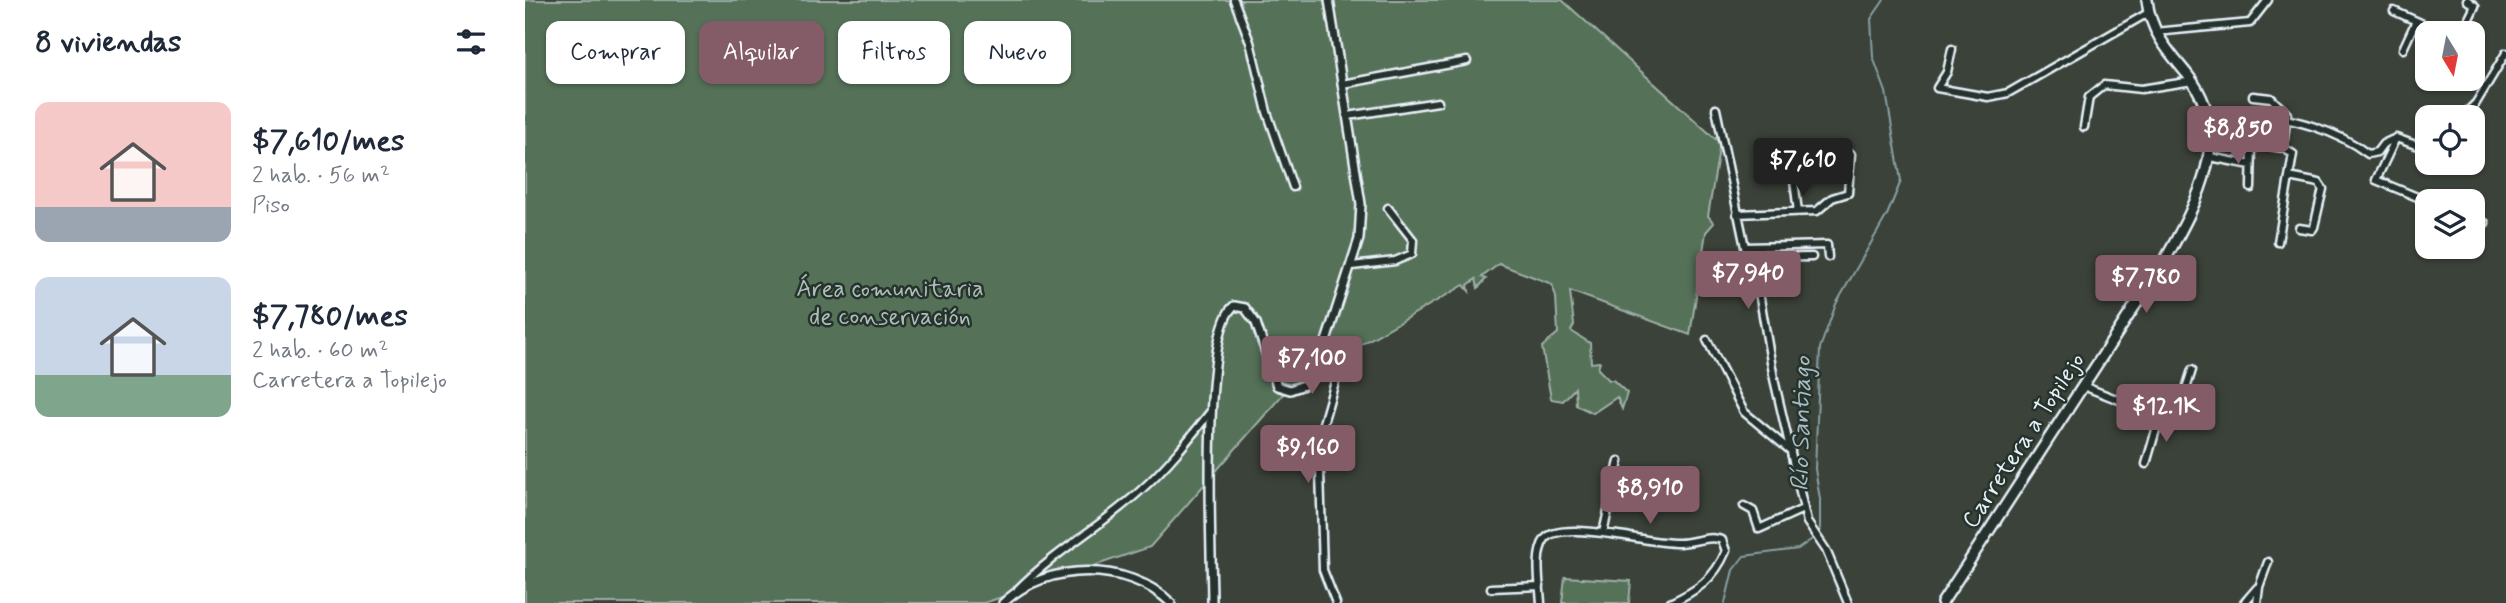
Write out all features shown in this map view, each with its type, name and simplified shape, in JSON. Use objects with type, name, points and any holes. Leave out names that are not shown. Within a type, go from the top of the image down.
[{"type":"main road","name":"Carretera a Topilejo","points":[[1942,603],[2188,219],[2210,157],[2211,138],[2206,110],[2193,81],[2155,32],[2148,13],[2147,0]]},
{"type":"street","points":[[1234,0],[1250,42],[1267,112],[1293,187]]},
{"type":"street","points":[[1212,603],[1211,411],[1222,319],[1234,306],[1240,306],[1251,313],[1272,378],[1282,389],[1304,385],[1325,350],[1359,239],[1361,204],[1329,0]]},
{"type":"street","points":[[2155,32],[2250,23],[2268,0]]},
{"type":"street","points":[[2467,0],[2475,6],[2468,21]]},
{"type":"street","points":[[2394,11],[2416,21]]},
{"type":"street","points":[[1952,49],[1947,72],[1938,81],[1937,88],[1988,97],[2017,90],[2148,13]]},
{"type":"street","points":[[2403,49],[2415,23]]},
{"type":"street","points":[[2472,105],[2506,53]]},
{"type":"street","points":[[1342,84],[1467,61]]},
{"type":"street","points":[[2084,127],[2089,97],[2104,85],[2141,89],[2193,81]]},
{"type":"street","points":[[2253,96],[2271,98],[2284,111],[2287,118],[2283,148]]},
{"type":"street","points":[[1347,116],[1438,102]]},
{"type":"street","points":[[1716,109],[1745,247],[1753,258],[1774,379],[1803,509],[1814,537],[1822,543],[1848,603]]},
{"type":"street","points":[[2251,187],[2249,114],[2287,118],[2353,142],[2368,154],[2377,152],[2383,144],[2396,138],[2415,145]]},
{"type":"street","points":[[2211,138],[2283,148],[2293,154],[2278,242]]},
{"type":"street","points":[[2396,138],[2376,180],[2415,196]]},
{"type":"street","points":[[1737,214],[1817,211],[1832,198],[1848,193],[1851,154]]},
{"type":"street","points":[[1791,157],[1798,212]]},
{"type":"street","points":[[2210,157],[2251,165]]},
{"type":"street","points":[[2289,177],[2319,183],[2323,189],[2314,227],[2312,230],[2299,228]]},
{"type":"street","points":[[1352,266],[1395,261],[1412,254],[1413,240],[1388,208]]},
{"type":"street","points":[[1745,247],[1827,245],[1828,257]]},
{"type":"street","points":[[1753,258],[1812,257]]},
{"type":"street","points":[[1707,340],[1744,412],[1791,451]]},
{"type":"street","points":[[1325,350],[1332,352],[1339,368],[1318,438],[1323,570],[1336,603]]},
{"type":"street","points":[[2083,386],[2172,420],[2179,417],[2192,370]]},
{"type":"street","points":[[1003,603],[1041,566],[1139,492],[1179,451],[1211,411]]},
{"type":"street","points":[[2146,464],[2160,416]]},
{"type":"street","points":[[1603,533],[1619,461]]},
{"type":"street","points":[[1744,506],[1753,510],[1759,529],[1803,509]]},
{"type":"street","points":[[1541,603],[1540,554],[1544,540],[1550,534],[1559,531],[1603,533],[1682,543],[1714,537],[1721,540],[1726,551],[1697,591],[1670,603]]},
{"type":"street","points":[[2257,603],[2259,587],[2268,562]]},
{"type":"street","points":[[1014,593],[1080,571],[1099,571],[1132,579],[1171,603]]},
{"type":"street","points":[[1491,588],[1540,586]]},
{"type":"street","points":[[2244,603],[2259,587]]},
{"type":"green space","name":"Área comunitaria de conservación","points":[[525,0],[1562,0],[1720,143],[1708,216],[1714,223],[1706,232],[1690,335],[1570,291],[1574,325],[1571,331],[1590,343],[1591,363],[1600,362],[1598,369],[1627,393],[1622,409],[1617,397],[1593,413],[1576,405],[1575,388],[1563,401],[1551,399],[1542,347],[1558,333],[1556,297],[1552,284],[1499,264],[1482,277],[1486,279],[1478,288],[1476,279],[1468,285],[1469,291],[1464,285],[1291,385],[1150,547],[984,603],[525,603]]},
{"type":"green space","points":[[1565,577],[1631,581],[1629,603],[1562,603]]},
{"type":"waterway","name":"Río Santiago","points":[[1820,534],[1820,499],[1815,469],[1820,348],[1836,304],[1887,215],[1901,181],[1886,92],[1873,57],[1871,19],[1884,0]]},
{"type":"waterway","name":"Río Santiago","points":[[1725,603],[1733,570],[1744,556],[1798,549],[1815,537]]}]
